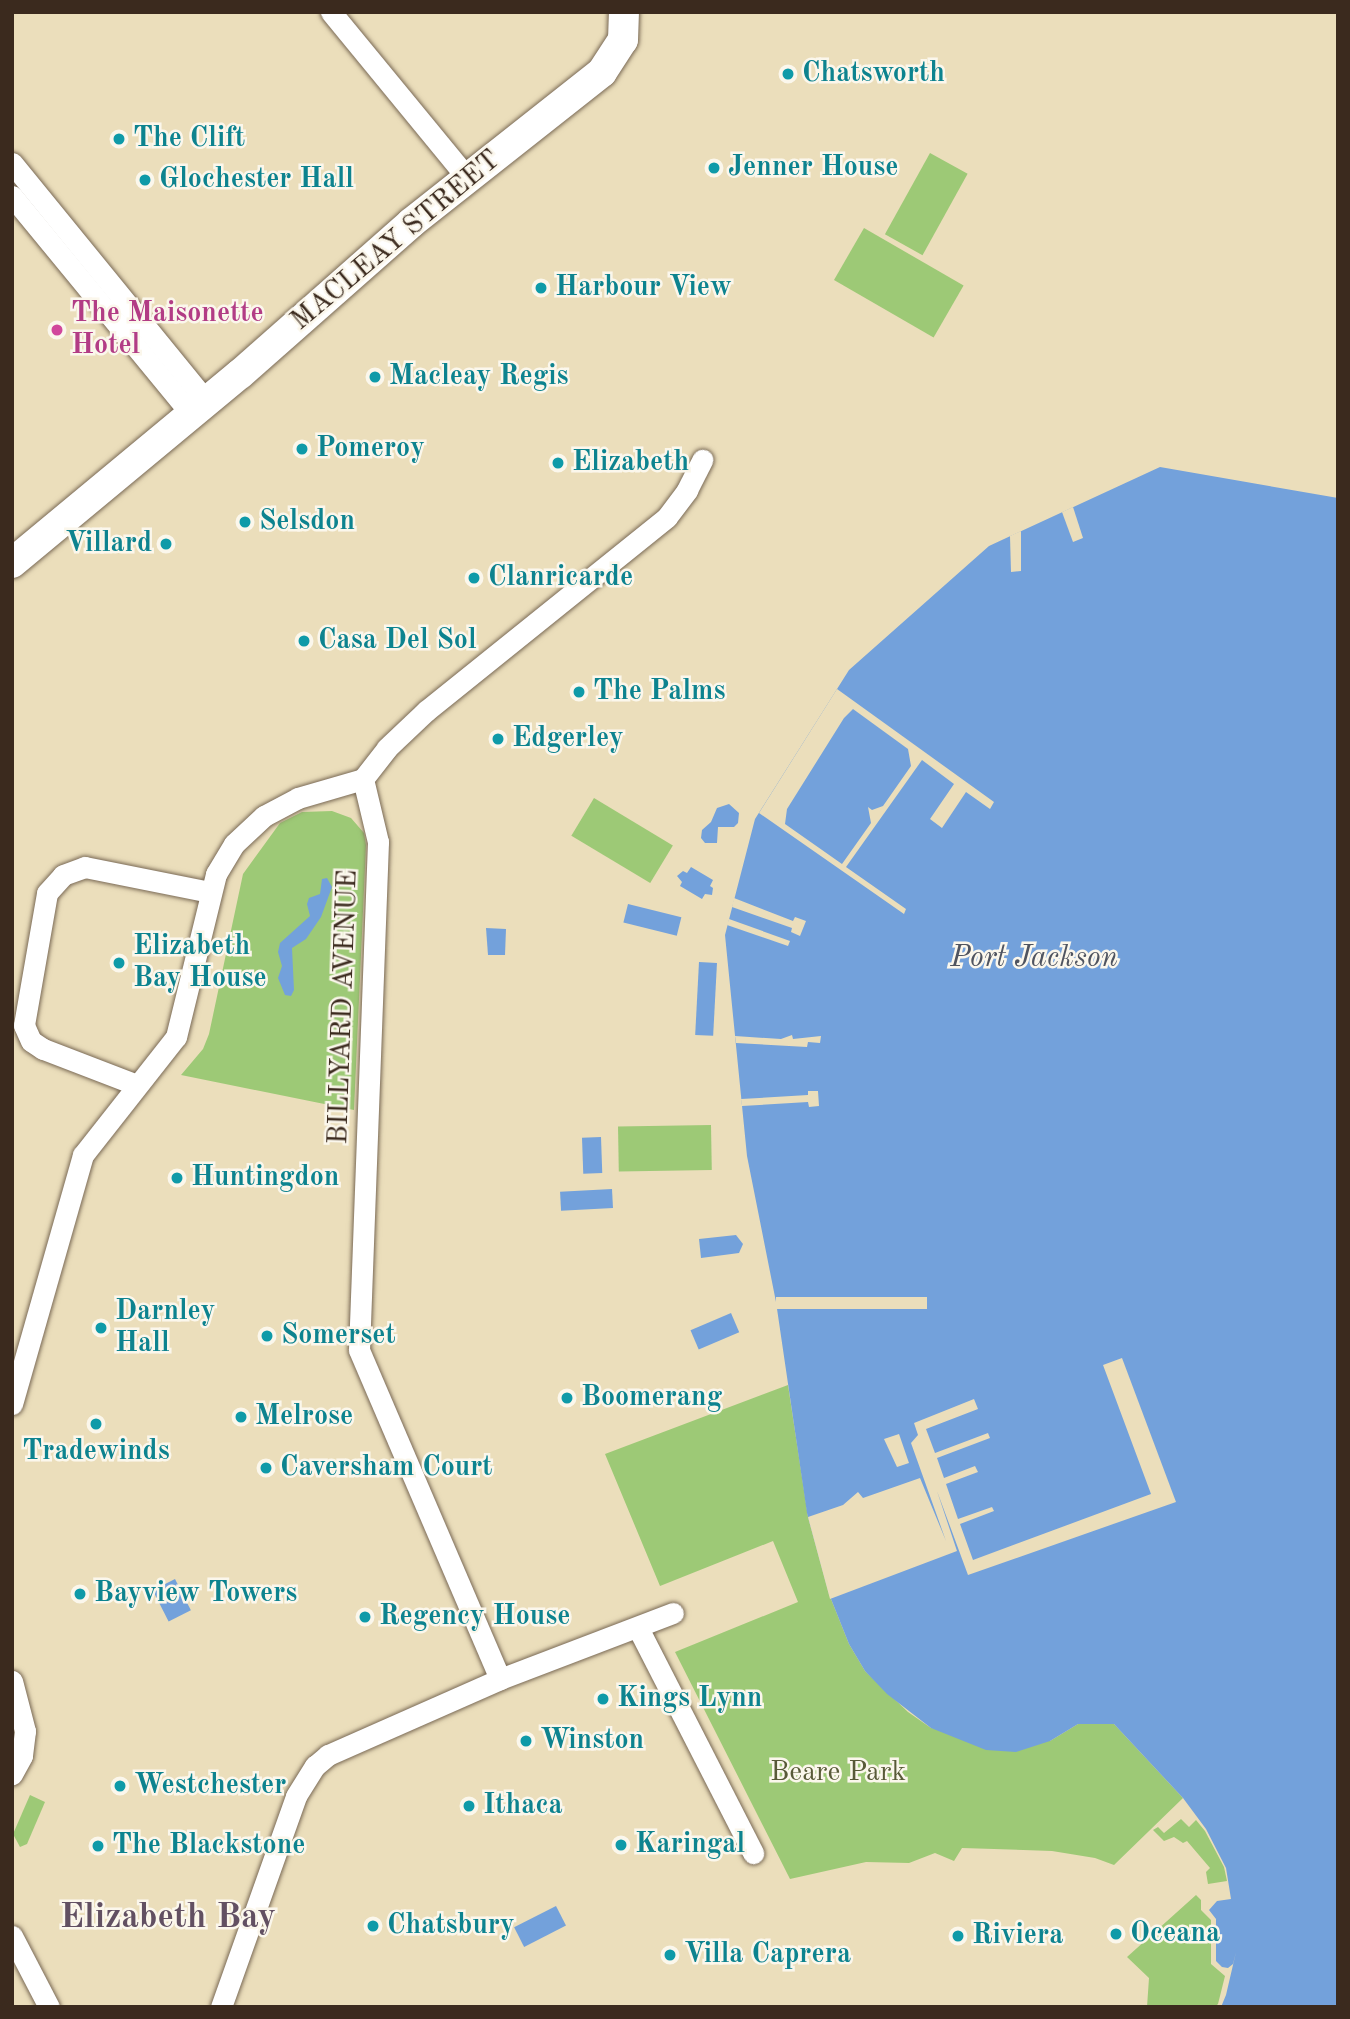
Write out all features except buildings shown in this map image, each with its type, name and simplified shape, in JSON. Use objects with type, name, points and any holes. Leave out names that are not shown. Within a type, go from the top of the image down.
[{"type":"street","points":[[331,12],[468,179]]},
{"type":"street","name":"MACLEAY STREET","points":[[12,563],[199,408],[411,223],[602,72],[623,40],[624,12]]},
{"type":"street","points":[[12,163],[199,408]]},
{"type":"street","points":[[12,196],[199,408]]},
{"type":"street","points":[[12,1404],[83,1155],[176,1037],[210,892],[216,874],[234,844],[264,817],[298,798],[363,779],[387,748],[426,711],[667,517],[687,490],[702,460]]},
{"type":"street","name":"BILLYARD AVENUE","points":[[363,779],[378,842],[359,1350],[500,1679]]},
{"type":"street","points":[[136,1085],[43,1049],[31,1041],[24,1025],[47,893],[63,874],[85,867],[210,892]]},
{"type":"street","points":[[221,2007],[296,1796],[315,1766],[328,1755],[500,1679],[673,1613]]},
{"type":"street","points":[[638,1628],[753,1853]]},
{"type":"street","points":[[12,1681],[25,1731],[22,1756],[12,1774]]},
{"type":"street","points":[[12,1936],[49,2007]]},
{"type":"green space","points":[[930,153],[968,174],[923,255],[885,234]]},
{"type":"green space","points":[[864,228],[964,286],[934,337],[834,280]]},
{"type":"green space","points":[[594,798],[673,845],[650,883],[571,836]]},
{"type":"green space","points":[[332,811],[351,818],[364,833],[366,845],[354,1110],[181,1075],[203,1049],[209,1034],[243,874],[280,823],[302,812]]},
{"type":"green space","points":[[711,1125],[712,1170],[619,1172],[618,1127]]},
{"type":"green space","name":"Beare Park","points":[[788,1385],[808,1517],[829,1594],[849,1644],[865,1671],[908,1712],[931,1728],[1050,1741],[1078,1724],[1114,1724],[1183,1798],[1114,1865],[1095,1858],[1052,1851],[962,1848],[954,1861],[935,1853],[909,1863],[866,1862],[790,1879],[675,1652],[798,1602],[773,1541],[660,1586],[605,1454]]},
{"type":"green space","points":[[30,1795],[45,1802],[27,1844],[20,1847],[13,1834]]},
{"type":"green space","points":[[1181,1819],[1189,1827],[1196,1820],[1205,1831],[1224,1867],[1227,1881],[1208,1884],[1206,1872],[1210,1868],[1187,1841],[1183,1843],[1174,1837],[1164,1841],[1153,1830],[1158,1827],[1164,1833]]},
{"type":"green space","points":[[1196,1895],[1201,1900],[1201,1910],[1211,1920],[1211,1964],[1225,1976],[1218,2004],[1215,2007],[1147,2007],[1149,1978],[1127,1957]]},
{"type":"water","name":"Port Jackson","points":[[1160,467],[1338,498],[1338,2007],[1221,2007],[1226,1995],[1236,1952],[1233,1964],[1228,1968],[1222,1967],[1216,1961],[1216,1919],[1209,1910],[1217,1901],[1231,1899],[1226,1868],[1206,1829],[1183,1798],[1114,1724],[1078,1724],[1050,1741],[1016,1752],[986,1750],[931,1728],[887,1694],[865,1671],[849,1644],[829,1594],[807,1513],[776,1302],[747,1156],[725,935],[755,819],[849,670],[989,546]]},
{"type":"water","points":[[729,804],[739,813],[738,823],[734,827],[718,827],[717,843],[705,843],[701,838],[702,830],[711,822],[717,808]]},
{"type":"water","points":[[691,867],[713,880],[710,886],[713,888],[712,895],[705,894],[702,899],[680,886],[682,882],[677,876],[683,871],[687,873]]},
{"type":"water","points":[[327,878],[332,887],[321,917],[306,939],[292,948],[294,990],[291,996],[285,995],[278,978],[282,966],[278,952],[280,943],[310,916],[307,904],[309,898],[320,894],[322,879]]},
{"type":"water","points":[[628,904],[681,917],[677,936],[623,922]]},
{"type":"water","points":[[486,928],[506,929],[505,955],[488,955]]},
{"type":"water","points":[[699,962],[717,963],[713,1036],[695,1035]]},
{"type":"water","points":[[601,1137],[602,1173],[583,1174],[582,1138]]},
{"type":"water","points":[[612,1189],[613,1208],[561,1211],[560,1192]]},
{"type":"water","points":[[736,1235],[743,1244],[739,1253],[701,1258],[699,1239]]},
{"type":"water","points":[[731,1313],[739,1332],[699,1350],[690,1330]]},
{"type":"water","points":[[175,1579],[191,1610],[169,1622],[153,1590]]},
{"type":"water","points":[[556,1906],[566,1926],[524,1947],[514,1927]]},
{"type":"pier","points":[[1073,507],[1083,538],[1073,542],[1062,512]]},
{"type":"pier","points":[[1021,531],[1021,571],[1011,572],[1010,536]]},
{"type":"pier","points":[[837,689],[994,802],[990,809],[966,792],[942,828],[930,819],[954,784],[922,760],[846,867],[906,909],[904,914],[759,813]],"holes":[[[853,709],[908,749],[911,766],[883,806],[872,810],[868,807],[871,823],[842,864],[785,824],[787,809],[844,718]]]},
{"type":"pier","points":[[734,898],[793,921],[795,917],[806,921],[800,936],[791,932],[792,928],[732,907]]},
{"type":"pier","points":[[729,919],[790,941],[788,946],[727,925]]},
{"type":"pier","points":[[792,1035],[793,1039],[821,1036],[820,1043],[808,1042],[807,1047],[736,1043],[735,1036],[781,1039]]},
{"type":"pier","points":[[808,1091],[818,1091],[819,1106],[809,1107],[808,1102],[742,1106],[741,1099],[808,1095]]},
{"type":"pier","points":[[776,1297],[927,1297],[927,1309],[776,1309]]},
{"type":"pier","points":[[1122,1358],[1176,1502],[968,1575],[937,1491],[957,1551],[830,1599],[808,1517],[843,1505],[858,1492],[863,1498],[920,1478],[946,1541],[911,1443],[918,1435],[914,1423],[974,1399],[978,1409],[926,1429],[935,1453],[988,1433],[990,1438],[937,1458],[944,1478],[975,1466],[978,1472],[946,1484],[958,1519],[992,1507],[994,1511],[960,1524],[973,1560],[1151,1494],[1103,1365]]},
{"type":"pier","points":[[899,1434],[909,1463],[897,1467],[884,1439]]},
{"type":"place","name":"Chatsworth","points":[[788,74]]},
{"type":"place","name":"The Clift","points":[[119,139]]},
{"type":"place","name":"Jenner House","points":[[714,168]]},
{"type":"place","name":"Glochester Hall","points":[[145,180]]},
{"type":"place","name":"Harbour View","points":[[541,288]]},
{"type":"place","name":"The Maisonette Hotel","points":[[57,330]]},
{"type":"place","name":"Macleay Regis","points":[[375,377]]},
{"type":"place","name":"Pomeroy","points":[[302,449]]},
{"type":"place","name":"Elizabeth","points":[[558,463]]},
{"type":"place","name":"Selsdon","points":[[245,522]]},
{"type":"place","name":"Villard","points":[[166,544]]},
{"type":"place","name":"Clanricarde","points":[[474,578]]},
{"type":"place","name":"Casa Del Sol","points":[[304,641]]},
{"type":"place","name":"The Palms","points":[[579,692]]},
{"type":"place","name":"Edgerley","points":[[498,739]]},
{"type":"place","name":"Elizabeth Bay House","points":[[119,963]]},
{"type":"place","name":"Huntingdon","points":[[177,1178]]},
{"type":"place","name":"Darnley Hall","points":[[101,1328]]},
{"type":"place","name":"Somerset","points":[[267,1336]]},
{"type":"place","name":"Boomerang","points":[[567,1398]]},
{"type":"place","name":"Melrose","points":[[241,1417]]},
{"type":"place","name":"Tradewinds","points":[[96,1424]]},
{"type":"place","name":"Caversham Court","points":[[266,1468]]},
{"type":"place","name":"Bayview Towers","points":[[80,1594]]},
{"type":"place","name":"Regency House","points":[[365,1617]]},
{"type":"place","name":"Kings Lynn","points":[[603,1699]]},
{"type":"place","name":"Winston","points":[[526,1741]]},
{"type":"place","name":"Westchester","points":[[120,1786]]},
{"type":"place","name":"Ithaca","points":[[469,1806]]},
{"type":"place","name":"Karingal","points":[[621,1845]]},
{"type":"place","name":"The Blackstone","points":[[98,1846]]},
{"type":"place","name":"Chatsbury","points":[[373,1926]]},
{"type":"place","name":"Oceana","points":[[1116,1934]]},
{"type":"place","name":"Riviera","points":[[958,1936]]},
{"type":"place","name":"Villa Caprera","points":[[670,1955]]},
{"type":"district","name":"Elizabeth Bay","points":[[168,1918]]}]
